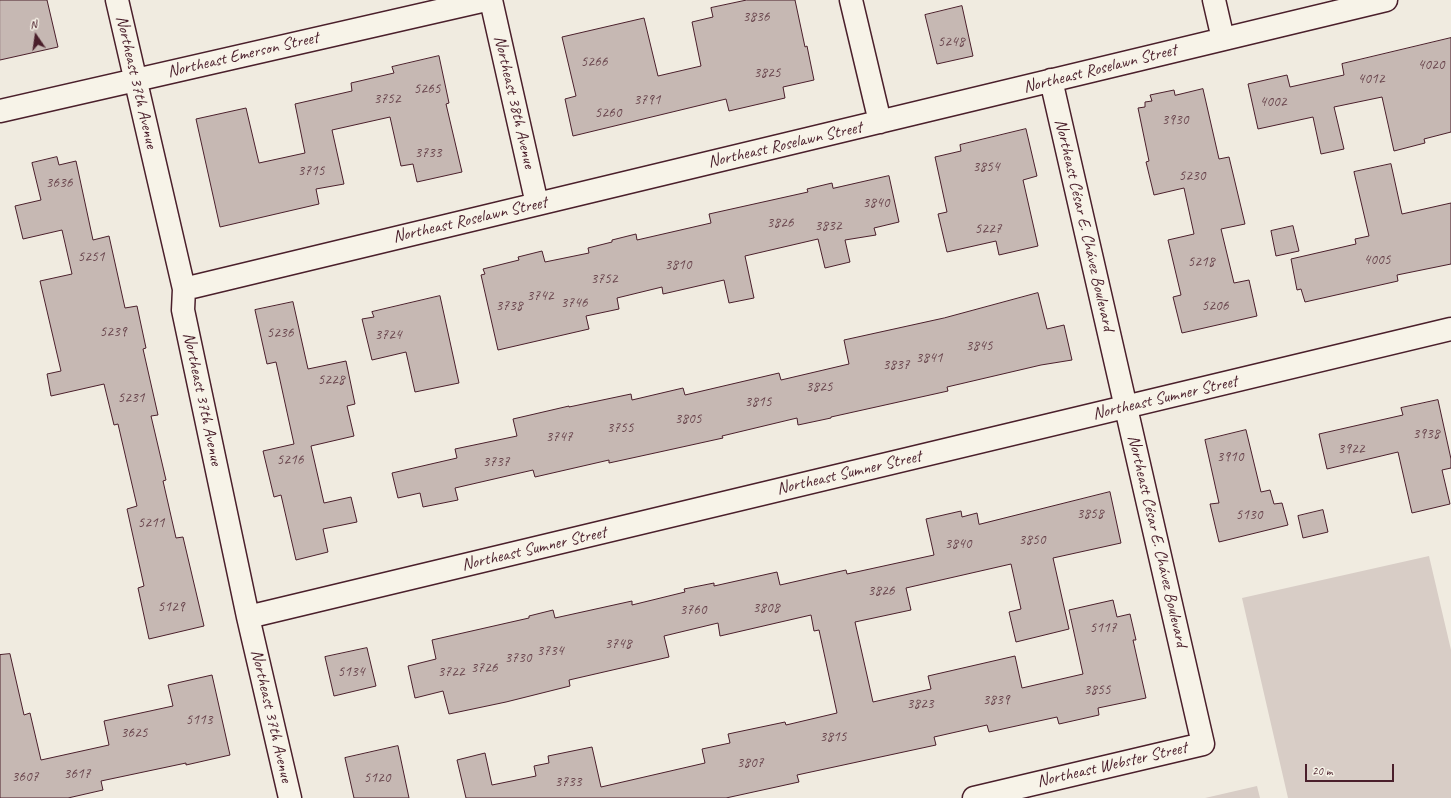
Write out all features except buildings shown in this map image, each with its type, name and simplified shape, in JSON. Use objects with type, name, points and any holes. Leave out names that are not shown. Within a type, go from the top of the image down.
[{"type":"street","name":"Northeast 37th Avenue","points":[[117,0],[184,289],[183,310],[248,617],[290,798]]},
{"type":"street","name":"Northeast Emerson Street","points":[[0,111],[486,0]]},
{"type":"street","name":"Northeast 38th Avenue","points":[[491,0],[537,204]]},
{"type":"street","points":[[851,0],[880,122]]},
{"type":"street","points":[[1214,0],[1223,39]]},
{"type":"street","name":"Northeast Roselawn Street","points":[[184,289],[1386,0]]},
{"type":"street","name":"Northeast César E. Chávez Boulevard","points":[[1051,80],[1203,744]]},
{"type":"street","name":"Northeast Sumner Street","points":[[248,617],[1451,330]]},
{"type":"street","name":"Northeast Webster Street","points":[[974,798],[1023,792],[1203,744]]},
{"type":"shaded area","points":[[1429,556],[1451,650],[1451,798],[1288,798],[1242,598]]},
{"type":"shaded area","points":[[1257,786],[1260,798],[1205,798]]}]
